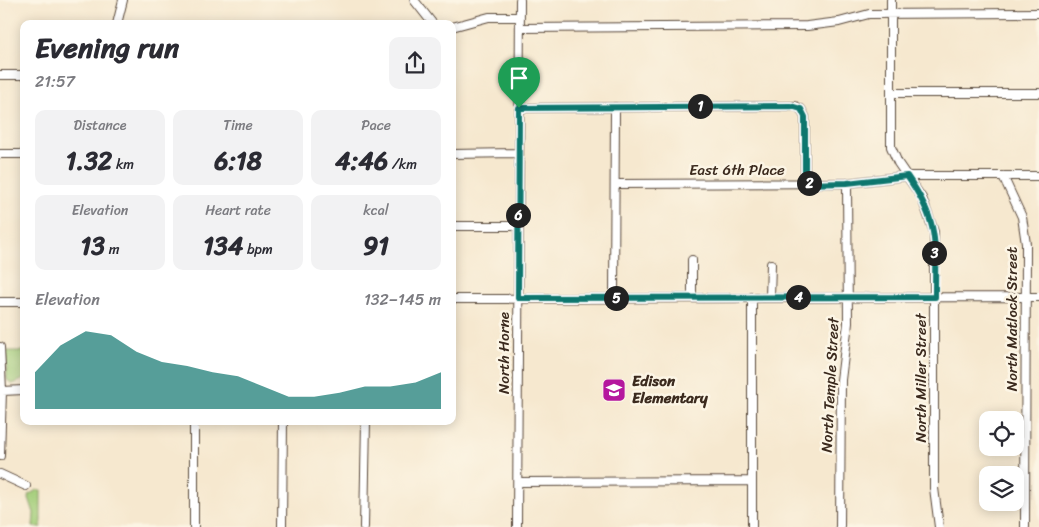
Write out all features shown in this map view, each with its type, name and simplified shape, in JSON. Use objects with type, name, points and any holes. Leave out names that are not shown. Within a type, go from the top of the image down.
[{"type":"street","points":[[118,20],[123,0]]},
{"type":"street","points":[[414,0],[429,20]]},
{"type":"street","name":"North Horne","points":[[517,527],[520,0]]},
{"type":"street","name":"North Miller Street","points":[[891,0],[890,93],[892,147],[907,176],[922,198],[934,232],[934,488],[939,527]]},
{"type":"street","points":[[520,28],[807,26],[839,22],[869,14],[1039,13]]},
{"type":"street","points":[[456,26],[489,17],[520,17]]},
{"type":"street","points":[[0,75],[20,75]]},
{"type":"street","points":[[890,93],[1039,93]]},
{"type":"street","points":[[519,108],[615,106],[798,107],[805,117],[805,184]]},
{"type":"street","points":[[614,298],[615,106]]},
{"type":"street","points":[[456,154],[518,153]]},
{"type":"street","points":[[0,154],[20,154]]},
{"type":"street","name":"East 6th Place","points":[[615,184],[805,184],[847,183],[907,176],[1039,176]]},
{"type":"street","name":"North Matlock Street","points":[[1003,176],[1022,218],[1025,230],[1027,297],[1025,527]]},
{"type":"street","name":"North Temple Street","points":[[840,527],[841,380],[848,323],[847,183]]},
{"type":"street","points":[[456,226],[518,226]]},
{"type":"street","points":[[692,260],[692,297]]},
{"type":"street","points":[[770,297],[771,264]]},
{"type":"street","points":[[752,297],[752,527]]},
{"type":"street","points":[[456,299],[1039,297]]},
{"type":"street","points":[[0,302],[20,302]]},
{"type":"street","points":[[0,347],[2,391],[0,456]]},
{"type":"street","points":[[2,391],[20,390]]},
{"type":"street","points":[[194,425],[194,527]]},
{"type":"street","points":[[282,527],[283,425]]},
{"type":"street","points":[[364,527],[366,425]]},
{"type":"street","points":[[0,474],[26,486]]},
{"type":"street","points":[[518,482],[752,481]]},
{"type":"green space","points":[[6,351],[20,351],[20,381],[13,384],[7,380]]},
{"type":"green space","points":[[41,490],[41,527],[33,527],[34,513],[28,495]]},
{"type":"place","name":"Edison Elementary","points":[[614,390]]},
{"type":"route","points":[[615,106],[798,107],[805,117],[805,184],[847,183],[907,176],[922,198],[930,215],[934,232],[935,297],[518,298],[519,108],[615,106]]}]
